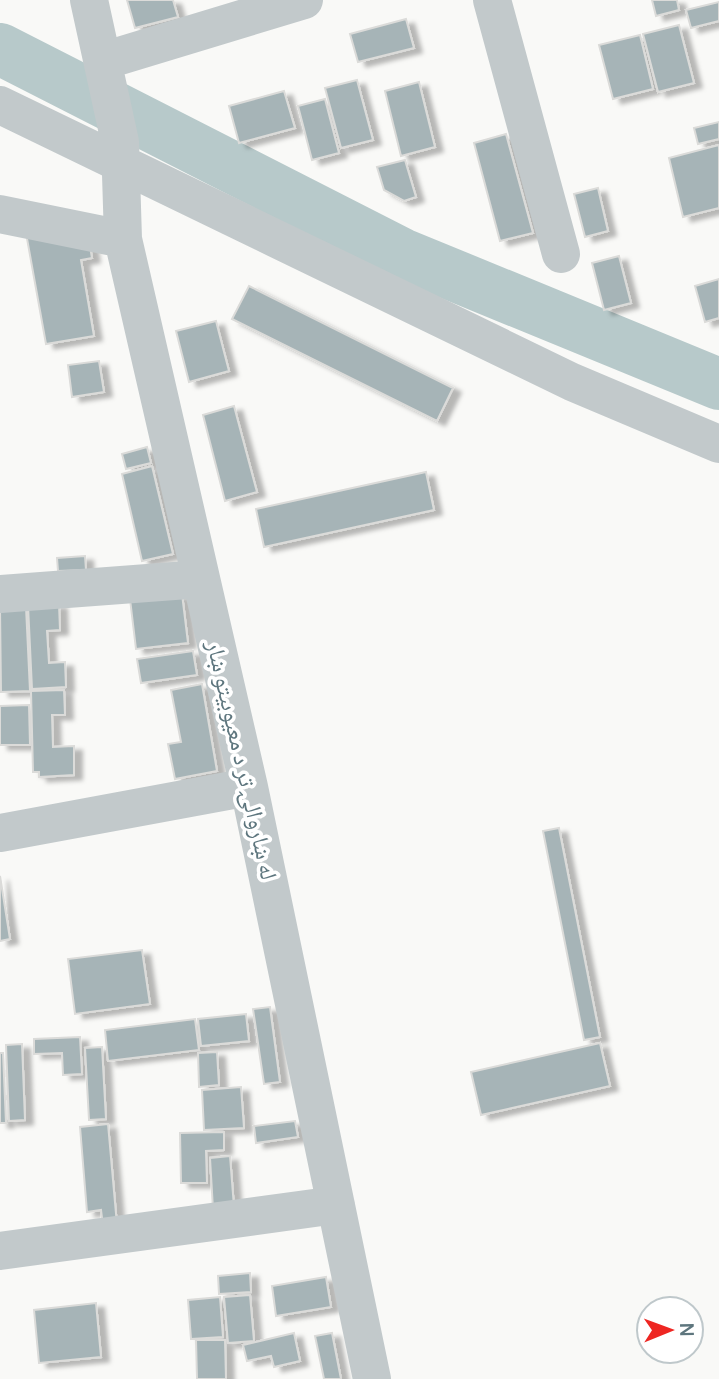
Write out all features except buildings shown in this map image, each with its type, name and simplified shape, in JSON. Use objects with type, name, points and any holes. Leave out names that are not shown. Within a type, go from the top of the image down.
[{"type":"street","name":"له ښاروالۍ تر د معیوبیتو ښار","points":[[89,0],[121,153],[123,239],[249,787],[372,1379]]},
{"type":"street","points":[[105,74],[304,0]]},
{"type":"street","points":[[492,0],[561,254]]},
{"type":"street","points":[[0,105],[121,153],[572,382],[719,444]]},
{"type":"street","points":[[0,214],[123,239]]},
{"type":"street","points":[[0,594],[201,579]]},
{"type":"street","points":[[0,833],[249,787]]},
{"type":"street","points":[[0,1251],[336,1205]]},
{"type":"waterway","points":[[0,49],[402,254],[719,384]]}]
